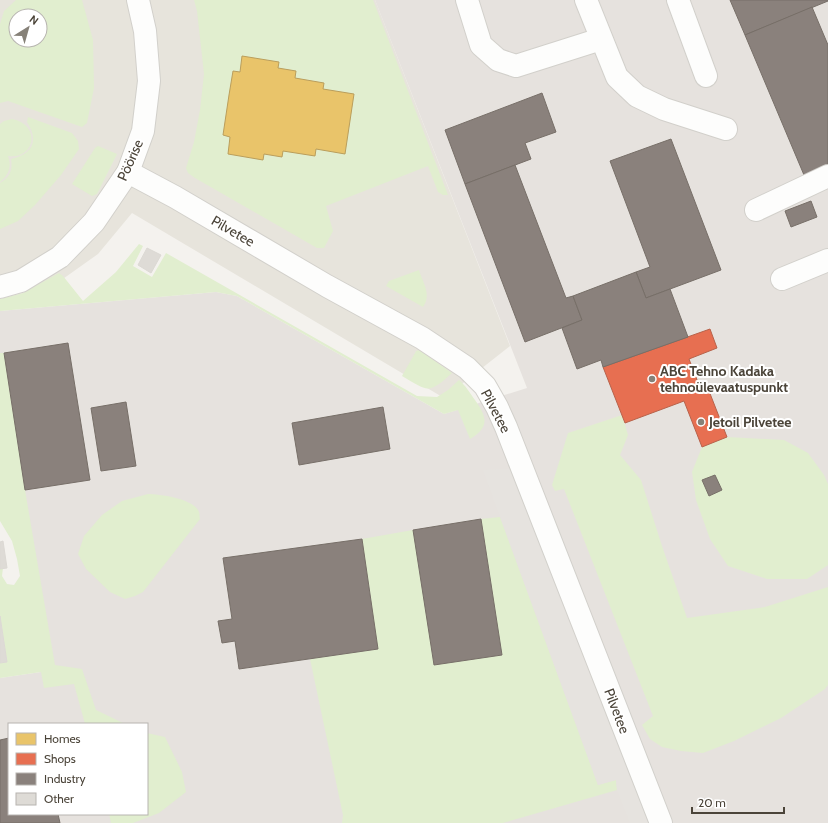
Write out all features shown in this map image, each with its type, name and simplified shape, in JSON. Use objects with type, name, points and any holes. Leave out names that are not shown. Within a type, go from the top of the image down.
[{"type":"street","name":"Pöörise","points":[[0,286],[21,281],[60,257],[94,222],[128,172],[143,131],[148,81],[145,32],[138,0]]},
{"type":"street","points":[[468,0],[481,45],[498,60],[516,66],[601,39]]},
{"type":"street","points":[[586,0],[617,77],[637,96],[664,109],[726,129]]},
{"type":"street","points":[[678,0],[706,76]]},
{"type":"street","name":"Pilvetee","points":[[128,172],[169,194],[327,286],[422,338],[467,368],[484,386],[497,407],[506,427],[661,823]]},
{"type":"street","points":[[756,210],[828,176]]},
{"type":"street","points":[[782,279],[828,260]]},
{"type":"shaded area","points":[[0,0],[375,0],[510,346],[444,398],[132,213],[98,254],[60,281],[0,298]]},
{"type":"shaded area","points":[[375,0],[828,0],[828,823],[0,823],[0,678],[41,672],[0,390],[0,311],[216,292],[237,296],[444,414],[527,388]]},
{"type":"shaded area","points":[[522,468],[661,823],[630,823],[617,790],[616,780],[598,785],[483,470]]},
{"type":"green space","points":[[16,0],[82,0],[93,40],[94,88],[87,123],[82,127],[8,101],[0,103],[0,24],[4,11]]},
{"type":"green space","points":[[194,0],[373,0],[448,195],[443,195],[438,192],[428,166],[326,206],[333,231],[324,248],[317,248],[188,173],[186,168],[194,142],[200,110],[204,74],[197,11]],"holes":[[[242,56],[278,62],[278,68],[295,78],[324,83],[323,89],[345,153],[316,149],[283,151],[281,157],[264,154],[263,160],[228,154],[230,137],[223,135],[233,71],[240,72]]]},
{"type":"green space","points":[[28,117],[72,133],[78,141],[79,149],[61,175],[35,205],[18,221],[0,229],[0,183],[10,173],[12,167],[11,159],[24,154],[32,146],[33,135],[27,122]]},
{"type":"green space","points":[[12,119],[22,122],[28,128],[31,134],[31,141],[29,148],[24,153],[17,156],[8,156],[10,167],[6,176],[0,182],[0,124],[4,121]]},
{"type":"green space","points":[[98,146],[117,154],[97,194],[92,196],[72,184],[95,148]]},
{"type":"green space","points":[[139,244],[143,246],[133,266],[152,277],[166,253],[417,396],[437,397],[459,380],[479,406],[484,417],[484,426],[470,439],[458,410],[444,414],[237,296],[216,292],[0,311],[0,299],[23,293],[59,273],[83,301],[116,272]]},
{"type":"green space","points":[[419,270],[427,293],[426,302],[423,307],[386,286],[389,281]]},
{"type":"green space","points":[[419,350],[452,373],[432,388],[417,385],[402,376],[416,351]]},
{"type":"green space","points":[[0,353],[4,353],[25,490],[55,665],[82,669],[96,710],[123,723],[85,723],[74,684],[44,688],[41,672],[0,678],[0,663],[7,662],[0,616],[0,569],[3,568],[2,576],[7,584],[14,585],[20,576],[12,541],[0,521]]},
{"type":"green space","points":[[622,415],[628,435],[620,455],[641,480],[687,618],[765,607],[828,587],[828,685],[825,689],[781,718],[734,741],[703,753],[681,751],[662,747],[650,739],[642,725],[653,716],[564,489],[555,491],[552,485],[568,433]]},
{"type":"green space","points":[[727,437],[784,440],[808,453],[824,475],[828,484],[828,565],[807,579],[767,579],[728,566],[710,539],[696,500],[692,472],[702,447]]},
{"type":"green space","points":[[148,494],[168,496],[191,504],[196,507],[199,512],[200,519],[143,592],[125,599],[110,592],[86,569],[78,554],[84,536],[102,515],[122,501]]},
{"type":"green space","points":[[500,517],[598,785],[616,780],[617,790],[503,823],[342,823],[343,815],[310,659],[378,649],[362,539],[413,530],[434,665],[502,655],[481,519]]},
{"type":"green space","points":[[148,733],[165,737],[182,772],[186,792],[159,813],[133,823],[111,823],[109,815],[148,815]]},
{"type":"building: Homes","points":[[242,56],[279,62],[278,68],[296,71],[295,78],[324,83],[323,89],[354,94],[345,154],[316,149],[315,156],[283,151],[282,157],[264,154],[263,160],[228,154],[230,137],[223,135],[233,71],[240,72]]},
{"type":"building: Shops","name":"ABC Tehno Kadaka tehnoülevaatuspunkt","points":[[710,329],[717,348],[689,359],[702,393],[709,391],[727,437],[702,447],[684,401],[625,423],[603,367]]},
{"type":"building: Industry","points":[[730,0],[828,0],[828,1],[745,35]]},
{"type":"building: Industry","points":[[812,7],[828,45],[828,165],[804,175],[745,35]]},
{"type":"building: Industry","points":[[542,93],[556,132],[525,143],[531,159],[465,184],[445,130]]},
{"type":"building: Industry","points":[[671,139],[721,270],[646,298],[636,272],[650,267],[610,161]]},
{"type":"building: Industry","points":[[515,165],[566,298],[573,296],[582,320],[525,342],[465,184]]},
{"type":"building: Industry","points":[[811,201],[817,217],[791,227],[785,211]]},
{"type":"building: Industry","points":[[636,272],[646,298],[670,289],[688,337],[603,367],[601,360],[577,369],[562,328],[582,320],[573,296]]},
{"type":"building: Industry","points":[[68,343],[90,480],[25,490],[4,353]]},
{"type":"building: Industry","points":[[126,402],[136,466],[101,471],[91,408]]},
{"type":"building: Industry","points":[[383,407],[390,449],[299,465],[292,423]]},
{"type":"building: Industry","points":[[715,475],[722,490],[709,496],[702,480]]},
{"type":"building: Industry","points":[[481,519],[502,655],[434,665],[413,530]]},
{"type":"building: Industry","points":[[362,539],[378,649],[239,669],[235,641],[222,643],[218,621],[232,619],[223,558]]},
{"type":"building: Industry","points":[[8,738],[8,815],[58,815],[60,823],[0,823],[0,740]]},
{"type":"building: Other","points":[[147,248],[161,255],[151,273],[138,265]]},
{"type":"building: Other","points":[[3,541],[7,568],[0,569],[0,542]]},
{"type":"building: Other","points":[[0,616],[7,662],[0,663]]},
{"type":"place","name":"ABC Tehno Kadaka tehnoülevaatuspunkt","points":[[652,379]]},
{"type":"place","name":"Jetoil Pilvetee","points":[[701,422]]}]
